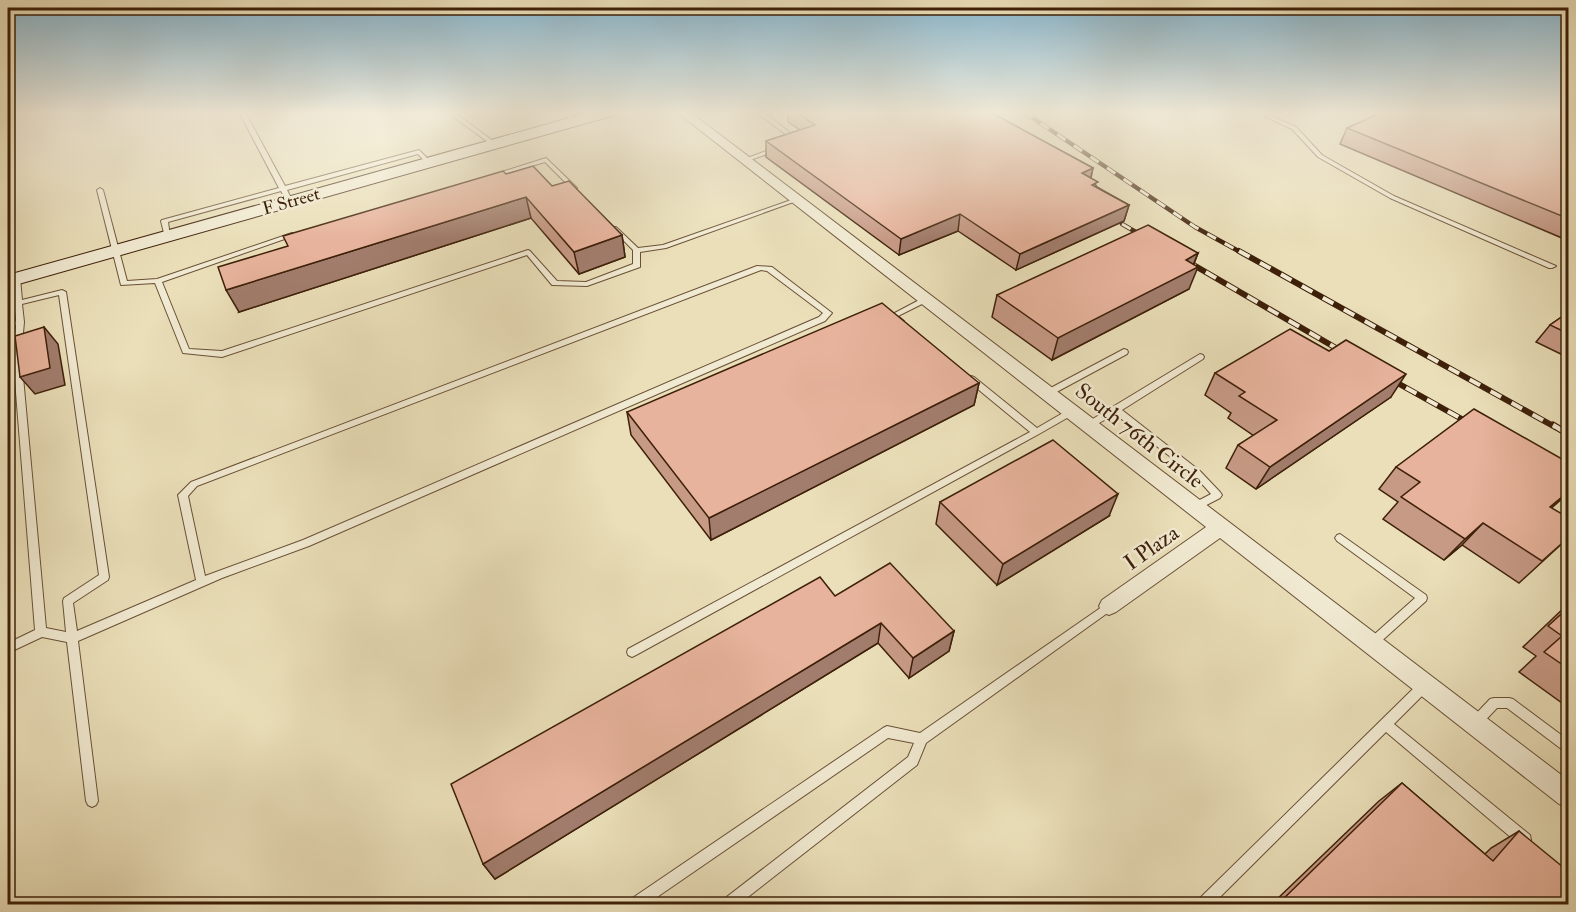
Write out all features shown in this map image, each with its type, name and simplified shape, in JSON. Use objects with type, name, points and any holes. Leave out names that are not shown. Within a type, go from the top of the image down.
[{"type":"street","name":"F Street","points":[[12,279],[167,236],[286,195],[458,155]]},
{"type":"street","name":"South 76th Circle","points":[[738,155],[1569,795]]},
{"type":"street","name":"I Plaza","points":[[1109,606],[1221,527]]},
{"type":"lane","points":[[265,155],[286,195]]},
{"type":"lane","points":[[745,160],[761,155]]},
{"type":"lane","points":[[1319,155],[1392,197],[1552,266]]},
{"type":"lane","points":[[489,177],[546,160],[579,193]]},
{"type":"lane","points":[[100,190],[124,283],[158,281],[308,230]]},
{"type":"lane","points":[[636,250],[664,247],[796,200]]},
{"type":"lane","points":[[158,281],[186,351],[222,354],[528,252],[555,283],[587,284],[637,265],[636,250],[611,226]]},
{"type":"lane","points":[[8,648],[41,632],[73,638],[201,582],[306,543],[822,319],[828,313],[769,269],[760,268],[194,484],[183,495],[201,582]]},
{"type":"lane","points":[[12,279],[20,322],[18,368],[41,632]]},
{"type":"lane","points":[[8,304],[62,292],[104,577],[68,601],[92,801]]},
{"type":"lane","points":[[911,330],[893,316],[926,300]]},
{"type":"lane","points":[[8,325],[20,322]]},
{"type":"lane","points":[[1048,393],[1124,352]]},
{"type":"lane","points":[[1089,425],[1200,357]]},
{"type":"lane","points":[[8,371],[18,368]]},
{"type":"lane","points":[[964,374],[1036,432]]},
{"type":"lane","points":[[1116,410],[1197,473],[1217,495],[1195,507]]},
{"type":"lane","points":[[632,652],[1071,412]]},
{"type":"lane","points":[[1340,538],[1422,597],[1372,643]]},
{"type":"lane","points":[[729,904],[913,761],[921,740],[1109,606]]},
{"type":"lane","points":[[1204,904],[1425,685]]},
{"type":"lane","points":[[1475,723],[1494,703],[1509,703],[1569,747]]},
{"type":"lane","points":[[1385,724],[1532,846]]},
{"type":"lane","points":[[636,904],[887,732],[921,740]]},
{"type":"building","points":[[785,155],[1068,155],[1093,168],[1082,173],[1098,182],[1092,185],[1129,205],[1020,254],[960,214],[901,239]]},
{"type":"building","points":[[1412,155],[1569,155],[1569,219]]},
{"type":"building","points":[[533,166],[552,186],[569,181],[622,235],[574,252],[526,197],[226,290],[218,267],[288,246],[283,236],[503,171],[506,174]]},
{"type":"building","points":[[1148,225],[1198,253],[1186,260],[1198,267],[1058,338],[997,295]]},
{"type":"building","points":[[882,303],[979,383],[709,518],[627,412]]},
{"type":"building","points":[[1569,312],[1569,334],[1550,325]]},
{"type":"building","points":[[44,327],[50,368],[20,377],[15,336]]},
{"type":"building","points":[[1290,329],[1329,351],[1346,340],[1406,374],[1270,467],[1238,445],[1277,420],[1239,396],[1245,392],[1215,373]]},
{"type":"building","points":[[1474,409],[1569,463],[1569,491],[1550,507],[1569,518],[1569,537],[1542,561],[1483,523],[1465,539],[1401,497],[1420,482],[1396,467]]},
{"type":"building","points":[[1053,440],[1118,494],[1003,564],[940,502]]},
{"type":"building","points":[[890,563],[954,631],[913,658],[881,623],[483,864],[451,784],[820,577],[835,596]]},
{"type":"building","points":[[1569,607],[1569,669],[1544,652],[1562,636],[1548,626]]},
{"type":"building","points":[[1402,783],[1493,861],[1519,831],[1569,872],[1569,904],[1278,904]]},
{"type":"railway","points":[[1087,155],[1195,227],[1242,253]]},
{"type":"railway","points":[[1122,224],[1148,239]]},
{"type":"railway","points":[[1239,251],[1555,427]]},
{"type":"railway","points":[[1185,260],[1348,355]]},
{"type":"railway","points":[[1385,376],[1476,427],[1473,425]]},
{"type":"railway","points":[[1553,425],[1568,434]]}]
